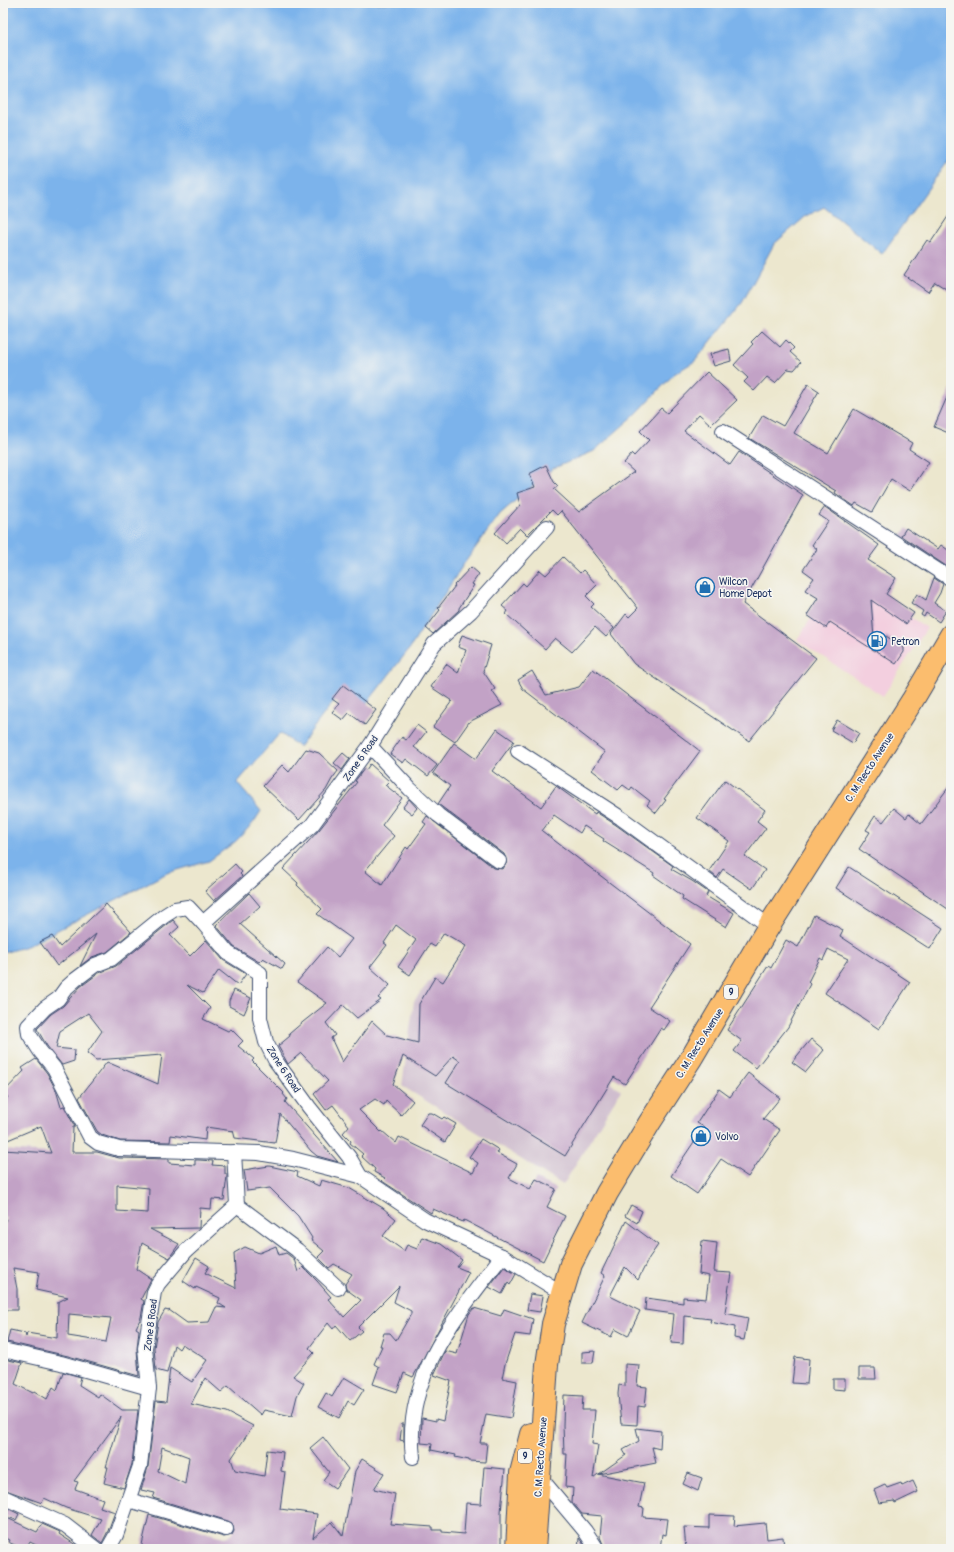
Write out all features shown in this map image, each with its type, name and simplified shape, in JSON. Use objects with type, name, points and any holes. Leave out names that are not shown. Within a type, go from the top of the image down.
[{"type":"highway","name":"C. M. Recto Avenue","points":[[534,1549],[538,1475],[547,1365],[553,1324],[571,1264],[607,1193],[692,1057],[769,926],[912,701],[951,635]]},
{"type":"highway","name":"C. M. Recto Avenue","points":[[517,1549],[521,1473],[547,1365]]},
{"type":"street","points":[[723,431],[951,579]]},
{"type":"street","name":"Zone 6 Road","points":[[546,527],[470,611],[434,644],[389,713],[370,746],[312,825],[203,923],[228,953],[260,973],[260,1018],[266,1042],[275,1060],[309,1107],[349,1157],[360,1176],[425,1220],[502,1256],[562,1293]]},
{"type":"street","points":[[370,746],[410,789],[438,815],[499,861]]},
{"type":"street","points":[[518,751],[621,818],[769,926]]},
{"type":"street","points":[[203,923],[188,907],[175,909],[164,916],[111,959],[95,965],[75,980],[66,988],[58,1000],[33,1020],[28,1026],[29,1034],[40,1051],[54,1068],[90,1137],[98,1144],[132,1150],[259,1153],[293,1159],[360,1176]]},
{"type":"street","points":[[234,1152],[237,1205],[297,1250],[338,1288]]},
{"type":"street","name":"Zone 8 Road","points":[[108,1549],[116,1535],[140,1466],[149,1388],[145,1348],[154,1292],[158,1284],[186,1252],[237,1205]]},
{"type":"street","points":[[413,1456],[410,1436],[412,1422],[422,1382],[434,1353],[449,1326],[502,1256]]},
{"type":"street","points":[[3,1350],[61,1363],[149,1388]]},
{"type":"street","points":[[538,1475],[585,1531],[597,1549]]},
{"type":"street","points":[[3,1497],[65,1525],[96,1549]]},
{"type":"street","points":[[129,1500],[226,1529]]},
{"type":"shaded area","points":[[841,572],[927,628],[883,696],[797,640]]},
{"type":"shaded area","points":[[436,973],[621,1090],[563,1185],[402,1086],[414,1001]]},
{"type":"water","points":[[3,3],[951,3],[951,156],[882,254],[824,207],[805,217],[774,244],[742,303],[695,361],[674,374],[636,414],[594,451],[552,469],[500,514],[463,565],[410,648],[360,712],[339,694],[299,747],[280,733],[237,783],[261,811],[254,822],[236,841],[209,861],[167,873],[27,946],[3,953]]},
{"type":"building","points":[[951,212],[951,292],[935,282],[928,292],[904,275],[927,240],[931,242]]},
{"type":"building","points":[[762,331],[780,347],[786,340],[794,348],[790,352],[801,362],[794,370],[788,369],[775,383],[767,377],[754,391],[744,382],[748,378],[734,365],[753,344],[751,342]]},
{"type":"building","points":[[729,349],[731,361],[714,366],[710,354]]},
{"type":"building","points":[[707,372],[737,400],[711,425],[699,414],[684,431],[730,465],[739,452],[803,495],[743,604],[816,658],[749,741],[634,664],[611,634],[626,614],[629,617],[638,608],[561,511],[557,515],[552,510],[527,535],[520,528],[506,543],[495,533],[520,505],[517,493],[535,487],[529,474],[546,465],[554,482],[558,486],[554,489],[579,512],[634,472],[624,463],[632,454],[634,456],[649,440],[640,431],[661,408],[667,413]]},
{"type":"building","points":[[808,384],[819,391],[794,433],[828,453],[854,409],[912,443],[909,449],[929,462],[910,491],[891,479],[872,512],[856,503],[854,506],[835,493],[836,491],[749,438],[763,415],[783,426]]},
{"type":"building","points":[[951,388],[951,434],[934,427]]},
{"type":"building","points":[[825,507],[879,545],[868,560],[896,578],[886,594],[914,613],[906,624],[871,600],[875,651],[830,622],[826,628],[807,615],[818,598],[805,590],[814,578],[803,570],[817,549],[812,545],[828,521],[819,515]]},
{"type":"building","points":[[906,528],[938,549],[941,545],[951,552],[949,568],[901,536]]},
{"type":"building","points":[[563,557],[580,573],[583,570],[597,585],[586,596],[594,604],[591,607],[614,628],[606,637],[595,627],[572,652],[555,638],[545,649],[506,614],[508,611],[502,606],[523,583],[526,586],[540,570],[546,575]]},
{"type":"building","points":[[471,567],[479,574],[472,584],[474,585],[459,610],[433,634],[426,628],[440,610],[438,608],[455,586],[454,585]]},
{"type":"building","points":[[934,578],[943,584],[934,603],[946,611],[939,622],[926,613],[924,617],[921,615],[923,611],[911,603],[917,594],[926,600]]},
{"type":"building","points":[[462,635],[491,645],[483,671],[495,689],[492,691],[502,705],[469,722],[455,742],[433,727],[452,701],[431,687],[446,664],[458,673],[466,650],[458,647]]},
{"type":"building","points":[[886,636],[904,648],[904,652],[896,664],[876,651]]},
{"type":"building","points":[[593,669],[700,751],[664,799],[666,800],[656,813],[647,805],[650,801],[632,787],[630,790],[623,785],[618,790],[592,770],[605,752],[523,689],[518,680],[532,671],[546,695],[579,687]]},
{"type":"building","points":[[343,685],[376,710],[365,725],[349,713],[343,720],[332,712],[339,704],[332,699]]},
{"type":"building","points":[[837,720],[859,733],[853,743],[831,730]]},
{"type":"building","points":[[417,725],[426,732],[414,747],[437,765],[428,776],[406,759],[403,763],[390,754],[402,737],[406,740]]},
{"type":"building","points":[[497,729],[514,741],[492,771],[541,807],[556,786],[595,814],[596,812],[616,825],[673,866],[671,869],[708,892],[706,896],[734,913],[726,927],[682,899],[683,896],[653,875],[654,873],[603,841],[604,839],[584,826],[580,833],[554,815],[542,831],[690,944],[649,1007],[670,1021],[664,1030],[661,1028],[625,1084],[614,1077],[565,1156],[446,1083],[460,1061],[453,1056],[435,1076],[403,1056],[393,1084],[413,1101],[401,1115],[386,1101],[384,1105],[375,1099],[359,1110],[381,1132],[382,1131],[396,1143],[399,1137],[473,1173],[478,1163],[469,1157],[481,1139],[499,1150],[497,1153],[517,1164],[509,1178],[530,1189],[536,1179],[556,1189],[547,1207],[565,1216],[543,1261],[464,1220],[463,1222],[433,1209],[431,1213],[382,1181],[385,1178],[374,1172],[375,1169],[361,1156],[363,1154],[350,1143],[351,1141],[343,1133],[349,1126],[333,1105],[326,1110],[314,1094],[328,1081],[301,1053],[288,1064],[278,1046],[290,1036],[289,1034],[327,1003],[297,982],[327,947],[338,957],[352,939],[317,914],[322,909],[283,869],[319,830],[357,782],[355,781],[364,769],[366,770],[370,764],[389,781],[385,785],[402,798],[382,825],[394,836],[365,871],[382,885],[406,847],[408,849],[426,824],[423,822],[427,816],[494,868],[503,869],[507,862],[504,854],[438,804],[450,786],[433,773],[454,743],[476,759]],"holes":[[[396,925],[416,940],[398,967],[410,975],[430,944],[435,947],[444,933],[466,946],[443,982],[435,977],[419,1004],[418,1043],[387,1035],[372,1021],[342,1062],[331,1038],[335,1035],[326,1023],[343,1005],[357,1018],[381,1000],[378,998],[390,985],[370,967],[387,945],[384,943]]]},
{"type":"building","points":[[306,749],[319,753],[338,771],[326,790],[299,820],[263,786],[282,765],[289,772]]},
{"type":"building","points":[[343,753],[350,759],[342,770],[334,763]]},
{"type":"building","points":[[725,780],[765,810],[757,821],[766,828],[745,856],[765,870],[752,889],[723,869],[717,878],[709,871],[729,841],[697,818]]},
{"type":"building","points":[[951,784],[951,911],[859,849],[870,832],[866,830],[875,816],[883,822],[894,808],[906,818],[909,814],[921,824]]},
{"type":"building","points":[[409,799],[417,808],[412,814],[403,807]]},
{"type":"building","points":[[235,864],[242,872],[240,874],[242,876],[214,901],[205,891]]},
{"type":"building","points":[[849,867],[943,928],[930,949],[836,888]]},
{"type":"building","points":[[249,893],[260,906],[240,924],[285,964],[282,969],[263,958],[259,962],[234,947],[216,925]]},
{"type":"building","points":[[106,904],[131,932],[107,952],[92,957],[80,966],[96,934],[57,966],[40,942],[52,936],[60,947]]},
{"type":"building","points":[[814,915],[843,930],[840,936],[910,982],[879,1029],[825,993],[848,959],[828,949],[823,960],[820,958],[808,982],[810,984],[788,1027],[756,1068],[734,1051],[742,1041],[727,1030],[768,966],[771,968],[786,940],[798,947]]},
{"type":"building","points":[[173,920],[179,927],[170,935],[190,956],[206,940],[223,960],[246,974],[238,985],[219,970],[203,993],[187,985],[210,1008],[203,1019],[228,1031],[231,1029],[243,1041],[238,1046],[254,1059],[252,1061],[284,1093],[283,1094],[287,1099],[285,1102],[338,1162],[317,1156],[280,1114],[275,1143],[235,1138],[233,1130],[206,1127],[205,1140],[171,1135],[170,1142],[120,1141],[102,1135],[97,1131],[79,1098],[107,1062],[158,1084],[162,1055],[96,1060],[87,1053],[102,1031],[88,1013],[60,1031],[56,1048],[75,1050],[74,1061],[62,1065],[47,1046],[37,1029],[51,1014],[63,1006],[80,987],[99,973],[116,966]]},
{"type":"building","points":[[234,990],[251,998],[244,1014],[229,1006],[229,1001]]},
{"type":"building","points":[[811,1039],[824,1050],[806,1072],[792,1062]]},
{"type":"building","points":[[36,1059],[47,1073],[56,1090],[61,1107],[64,1106],[75,1127],[73,1127],[72,1152],[97,1152],[119,1158],[169,1159],[169,1163],[195,1165],[195,1160],[213,1161],[212,1165],[225,1166],[225,1174],[227,1174],[227,1176],[224,1200],[212,1199],[211,1209],[200,1208],[199,1228],[150,1229],[179,1244],[169,1258],[142,1243],[136,1269],[151,1279],[141,1299],[144,1301],[141,1317],[136,1328],[139,1330],[137,1349],[139,1376],[68,1356],[7,1342],[10,1330],[25,1333],[26,1337],[27,1333],[57,1338],[58,1302],[68,1297],[36,1290],[39,1272],[13,1268],[17,1289],[17,1310],[3,1310],[3,1243],[6,1218],[3,1216],[3,1150],[51,1153],[41,1126],[3,1142],[3,1103],[8,1097],[3,1093],[24,1071],[22,1068]],"holes":[[[117,1185],[149,1188],[148,1213],[117,1211]],[[69,1314],[111,1318],[106,1342],[68,1336]]]},
{"type":"building","points":[[748,1073],[780,1098],[763,1119],[780,1130],[748,1177],[721,1159],[697,1194],[671,1176],[704,1127],[697,1123],[719,1089],[730,1097]]},
{"type":"building","points":[[428,1113],[432,1113],[442,1119],[444,1117],[456,1124],[445,1142],[420,1125]]},
{"type":"building","points":[[269,1166],[298,1172],[297,1176],[319,1186],[321,1180],[349,1188],[383,1208],[396,1219],[383,1236],[404,1251],[407,1245],[417,1249],[422,1237],[441,1244],[462,1260],[457,1267],[469,1272],[413,1377],[404,1373],[397,1392],[373,1384],[379,1367],[374,1364],[382,1346],[380,1346],[384,1333],[390,1333],[396,1340],[411,1314],[411,1311],[394,1302],[399,1286],[358,1327],[362,1331],[350,1341],[336,1325],[333,1329],[328,1323],[309,1348],[314,1353],[293,1376],[304,1383],[297,1396],[292,1416],[264,1410],[261,1415],[228,1386],[221,1392],[205,1378],[191,1404],[227,1412],[253,1426],[231,1459],[235,1470],[264,1476],[267,1450],[283,1452],[281,1471],[285,1472],[280,1509],[317,1514],[313,1538],[332,1522],[343,1536],[355,1471],[362,1459],[384,1473],[374,1489],[395,1494],[390,1524],[433,1527],[433,1530],[464,1534],[466,1503],[481,1504],[484,1467],[505,1469],[501,1512],[501,1549],[455,1547],[454,1549],[141,1549],[149,1515],[224,1537],[232,1535],[234,1531],[232,1523],[228,1521],[153,1498],[155,1493],[141,1490],[148,1467],[156,1401],[166,1402],[170,1368],[192,1382],[207,1360],[182,1344],[179,1349],[174,1345],[167,1373],[156,1370],[154,1348],[158,1322],[165,1310],[169,1310],[187,1323],[209,1322],[216,1307],[226,1308],[218,1303],[220,1298],[196,1287],[195,1289],[183,1281],[196,1258],[209,1266],[205,1273],[236,1288],[234,1253],[245,1247],[259,1253],[276,1246],[279,1255],[286,1253],[294,1259],[298,1272],[303,1267],[317,1281],[331,1297],[328,1299],[344,1317],[361,1300],[346,1289],[345,1284],[352,1274],[334,1264],[329,1268],[318,1257],[324,1251],[311,1240],[312,1238],[298,1216],[270,1188],[247,1191],[244,1170]],"holes":[[[162,1447],[189,1457],[185,1484],[158,1471]]]},
{"type":"building","points":[[631,1205],[642,1211],[637,1223],[625,1216]]},
{"type":"building","points":[[626,1221],[658,1245],[649,1258],[638,1280],[625,1267],[610,1296],[640,1311],[628,1336],[615,1329],[611,1337],[582,1323],[605,1276],[601,1273]]},
{"type":"building","points":[[702,1241],[717,1243],[714,1272],[731,1273],[725,1313],[748,1318],[744,1340],[734,1338],[735,1327],[710,1322],[711,1319],[684,1316],[683,1344],[671,1343],[674,1314],[645,1310],[646,1298],[683,1303],[683,1297],[706,1299],[709,1276],[699,1274]]},
{"type":"building","points":[[504,1267],[516,1274],[510,1285],[508,1283],[502,1294],[489,1287]]},
{"type":"building","points":[[530,1294],[543,1296],[540,1312],[527,1310]]},
{"type":"building","points":[[474,1308],[501,1316],[504,1309],[533,1319],[530,1336],[515,1334],[505,1364],[502,1378],[517,1381],[511,1418],[486,1414],[480,1443],[487,1443],[485,1462],[469,1461],[455,1457],[456,1455],[431,1450],[432,1444],[421,1443],[422,1418],[443,1421],[451,1381],[434,1375],[445,1351],[457,1354],[469,1314]]},
{"type":"building","points":[[595,1351],[593,1363],[582,1363],[582,1352]]},
{"type":"building","points":[[795,1357],[809,1359],[807,1384],[792,1383]]},
{"type":"building","points":[[4,1359],[22,1363],[15,1384],[33,1393],[34,1391],[47,1399],[53,1387],[57,1390],[63,1372],[81,1377],[79,1385],[98,1397],[100,1394],[122,1410],[138,1410],[132,1464],[124,1488],[104,1483],[108,1467],[106,1467],[121,1417],[74,1481],[78,1482],[75,1489],[103,1499],[100,1507],[115,1512],[102,1543],[92,1535],[101,1519],[66,1508],[44,1498],[42,1503],[3,1489]]},
{"type":"building","points":[[625,1364],[639,1365],[637,1386],[647,1387],[645,1407],[638,1406],[637,1425],[621,1424],[618,1394],[619,1385],[625,1386]]},
{"type":"building","points":[[859,1368],[875,1368],[876,1379],[859,1379]]},
{"type":"building","points":[[344,1377],[364,1389],[354,1405],[348,1401],[339,1418],[318,1407],[326,1393],[332,1397]]},
{"type":"building","points":[[833,1379],[845,1379],[845,1390],[833,1389]]},
{"type":"building","points":[[564,1395],[583,1396],[582,1410],[595,1410],[592,1444],[598,1445],[593,1478],[598,1474],[644,1483],[639,1507],[644,1508],[643,1517],[668,1519],[666,1535],[662,1534],[660,1549],[637,1547],[637,1549],[605,1549],[600,1537],[602,1516],[582,1514],[572,1502],[573,1488],[565,1487],[567,1454],[564,1454]]},
{"type":"building","points":[[402,1424],[404,1424],[404,1441],[400,1440]]},
{"type":"building","points":[[636,1428],[661,1431],[660,1449],[652,1447],[656,1463],[599,1474],[626,1455],[623,1450],[639,1441]]},
{"type":"building","points":[[323,1437],[348,1469],[335,1488],[323,1480],[329,1472],[310,1448]]},
{"type":"building","points":[[688,1473],[702,1478],[698,1491],[683,1484]]},
{"type":"building","points":[[913,1481],[918,1492],[895,1503],[894,1501],[879,1503],[874,1490],[885,1485],[887,1488],[901,1483],[902,1486]]},
{"type":"building","points":[[3,1506],[19,1514],[16,1520],[3,1515]]},
{"type":"building","points":[[709,1515],[735,1516],[734,1526],[765,1523],[767,1539],[783,1537],[784,1549],[767,1549],[767,1546],[735,1549],[686,1549],[684,1527],[709,1528]]},
{"type":"building","points":[[7,1518],[37,1532],[42,1524],[60,1532],[59,1534],[82,1549],[44,1549],[30,1542],[26,1549],[24,1549],[8,1542],[9,1540],[3,1537],[3,1528]]},
{"type":"building","points":[[579,1538],[587,1549],[578,1549]]},
{"type":"place","name":"Wilcon Home Depot","points":[[705,587]]},
{"type":"place","name":"Petron","points":[[877,641]]},
{"type":"place","name":"Volvo","points":[[701,1136]]}]
